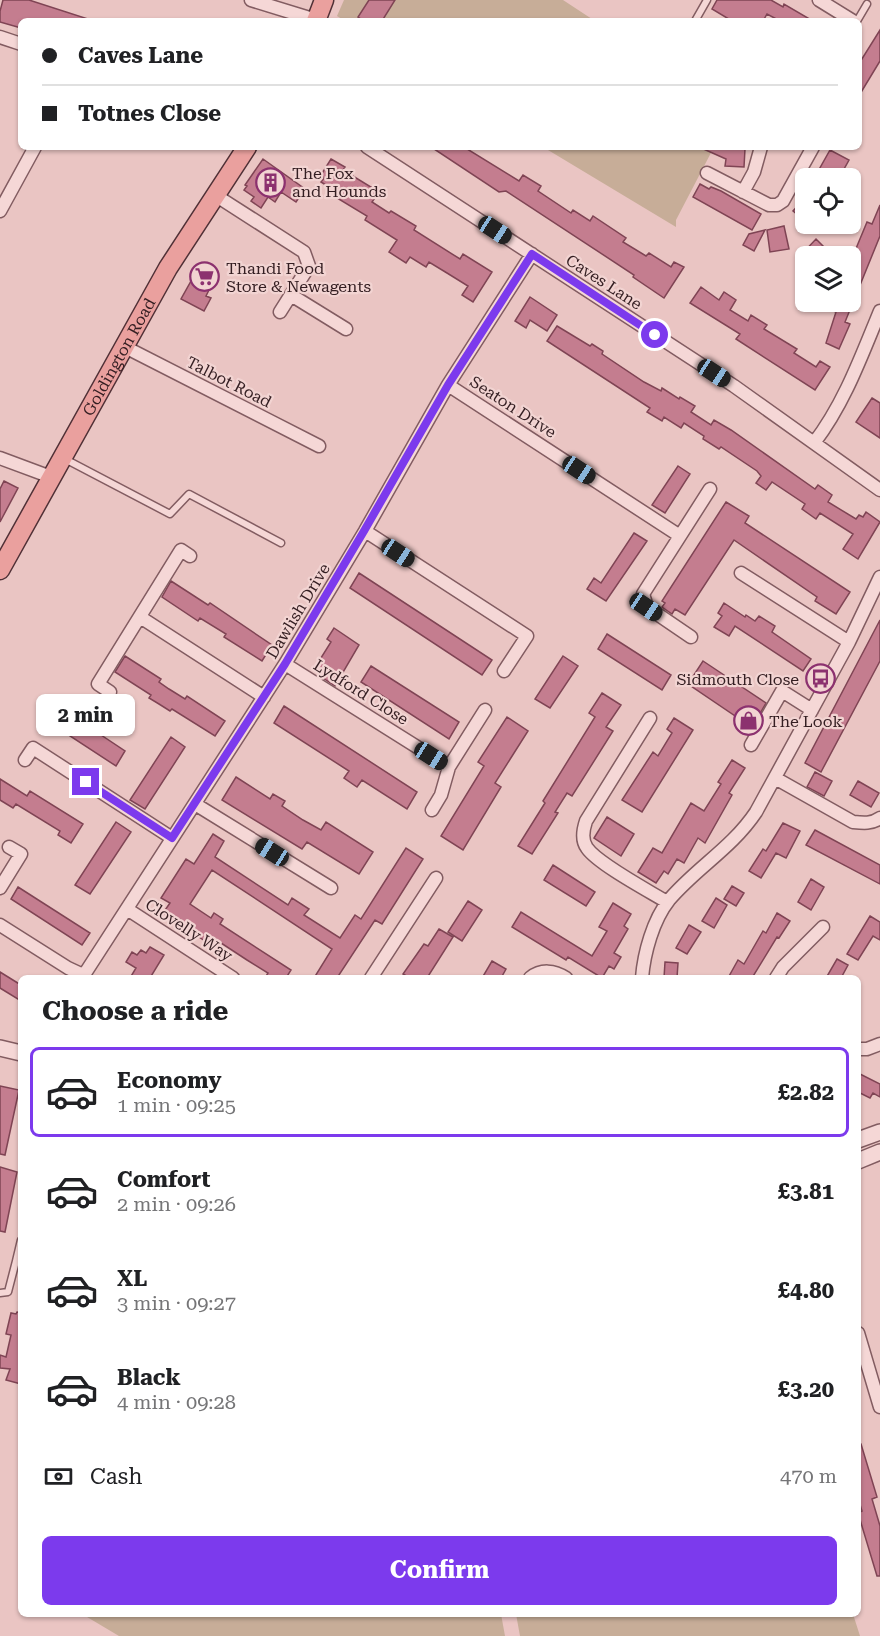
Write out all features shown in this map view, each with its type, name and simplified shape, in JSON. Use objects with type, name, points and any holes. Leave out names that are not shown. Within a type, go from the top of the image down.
[{"type":"main road","points":[[317,18],[324,0]]},
{"type":"main road","name":"Goldington Road","points":[[0,570],[168,268],[245,150]]},
{"type":"street","points":[[251,0],[310,18]]},
{"type":"street","points":[[819,0],[850,18]]},
{"type":"street","points":[[0,37],[18,43]]},
{"type":"street","points":[[0,211],[33,150]]},
{"type":"street","name":"Caves Lane","points":[[372,150],[734,386],[880,490]]},
{"type":"street","points":[[743,192],[754,172],[760,150]]},
{"type":"street","points":[[707,173],[769,205],[777,205],[783,201],[811,150]]},
{"type":"street","points":[[215,195],[304,252],[309,266],[279,312]]},
{"type":"street","name":"Dawlish Drive","points":[[84,975],[285,664],[448,385],[532,254]]},
{"type":"street","points":[[291,295],[346,329]]},
{"type":"street","points":[[814,444],[851,381],[880,311]]},
{"type":"street","name":"Talbot Road","points":[[123,346],[319,446]]},
{"type":"street","name":"Seaton Drive","points":[[448,385],[681,536]]},
{"type":"street","points":[[0,458],[51,477]]},
{"type":"street","points":[[691,637],[646,607],[644,594],[710,489]]},
{"type":"street","points":[[364,531],[526,636],[504,671]]},
{"type":"street","points":[[110,692],[98,684],[181,550],[190,556]]},
{"type":"street","points":[[741,573],[849,642]]},
{"type":"street","points":[[642,975],[654,926],[667,903],[683,885],[745,828],[849,642],[880,577]]},
{"type":"street","points":[[140,617],[264,697]]},
{"type":"street","name":"Lydford Close","points":[[285,664],[449,767]]},
{"type":"street","points":[[751,745],[782,691],[812,710]]},
{"type":"street","points":[[432,810],[441,795],[449,767],[485,710]]},
{"type":"street","points":[[650,718],[586,821],[583,834],[586,848],[598,859],[667,903]]},
{"type":"street","points":[[25,760],[33,748],[172,838]]},
{"type":"street","points":[[775,778],[853,822],[866,823],[880,818]]},
{"type":"street","points":[[195,804],[331,888]]},
{"type":"street","points":[[0,888],[21,854],[9,847]]},
{"type":"street","points":[[372,975],[436,878]]},
{"type":"street","name":"Clovelly Way","points":[[127,909],[228,975]]},
{"type":"street","points":[[0,925],[80,975]]},
{"type":"street","points":[[778,975],[783,966],[823,927]]},
{"type":"street","points":[[534,975],[549,971],[559,975]]},
{"type":"street","points":[[861,1049],[880,1044]]},
{"type":"street","points":[[0,1048],[18,1052]]},
{"type":"street","points":[[861,1139],[880,1132]]},
{"type":"street","points":[[861,1160],[880,1152]]},
{"type":"street","points":[[861,1352],[876,1379],[880,1407]]},
{"type":"lane","points":[[697,18],[707,0]]},
{"type":"lane","points":[[857,18],[867,4]]},
{"type":"lane","points":[[62,457],[170,514],[189,494],[281,543]]},
{"type":"lane","points":[[0,1293],[8,1292],[18,1262]]},
{"type":"shaded area","points":[[344,0],[563,0],[590,18],[340,18],[337,16]]},
{"type":"shaded area","points":[[548,150],[712,150],[676,220],[676,227]]},
{"type":"shaded area","points":[[87,1617],[502,1617],[505,1636],[119,1636]]},
{"type":"shaded area","points":[[517,1617],[854,1617],[860,1636],[520,1636]]},
{"type":"building","points":[[3,0],[29,0],[85,18],[18,18],[18,27],[0,22]]},
{"type":"building","points":[[369,0],[395,0],[384,18],[358,17]]},
{"type":"building","points":[[717,0],[771,0],[783,7],[784,4],[808,18],[774,18],[767,14],[765,18],[727,18],[712,9]]},
{"type":"building","points":[[880,30],[880,61],[862,91],[862,59]]},
{"type":"building","points":[[436,150],[469,150],[519,181],[523,175],[541,186],[538,191],[571,213],[573,210],[590,221],[593,216],[626,238],[623,242],[646,256],[649,253],[671,267],[674,262],[684,267],[664,298],[633,277],[634,275],[506,191],[499,192]]},
{"type":"building","points":[[706,150],[745,150],[744,167],[725,166],[726,159]]},
{"type":"building","points":[[830,150],[849,160],[845,168],[820,168]]},
{"type":"building","name":"The Fox and Hounds","points":[[263,159],[305,189],[296,202],[281,192],[275,202],[268,197],[261,208],[251,201],[254,197],[244,190],[247,186],[245,185]]},
{"type":"building","points":[[331,159],[345,167],[343,170],[379,192],[372,202],[416,226],[414,230],[460,259],[463,254],[492,272],[473,302],[462,295],[468,286],[429,262],[426,267],[410,257],[406,263],[389,252],[397,240],[365,220],[367,216],[332,195],[334,190],[321,182],[324,178],[321,175]]},
{"type":"building","points":[[700,184],[709,189],[711,187],[721,191],[761,214],[752,230],[693,197]]},
{"type":"building","points":[[880,205],[880,236],[861,283],[861,246],[857,246],[867,222],[872,224]]},
{"type":"building","points":[[784,226],[789,249],[770,252],[767,230]]},
{"type":"building","points":[[765,230],[754,251],[743,245],[749,234]]},
{"type":"building","points":[[816,239],[823,246],[809,246]]},
{"type":"building","points":[[200,265],[217,274],[206,296],[211,298],[204,311],[181,299]]},
{"type":"building","points":[[701,287],[719,300],[724,292],[736,300],[730,310],[748,321],[751,315],[767,325],[764,329],[797,349],[794,353],[816,367],[820,361],[830,367],[815,390],[736,339],[740,334],[690,303]]},
{"type":"building","points":[[530,297],[557,315],[547,331],[530,320],[526,328],[515,321]]},
{"type":"building","points":[[836,312],[849,312],[845,322],[850,324],[839,349],[826,343]]},
{"type":"building","points":[[557,326],[590,346],[592,344],[603,351],[602,354],[644,382],[661,391],[662,388],[695,406],[691,412],[711,425],[714,420],[731,430],[815,489],[818,485],[832,495],[828,502],[856,519],[859,515],[863,517],[866,512],[880,522],[858,559],[843,549],[853,534],[820,513],[816,519],[802,509],[805,504],[772,482],[766,490],[756,483],[761,476],[757,471],[721,447],[719,449],[703,439],[704,436],[684,423],[681,428],[664,417],[662,421],[647,412],[650,408],[547,341]]},
{"type":"building","points":[[872,398],[880,403],[880,438],[856,422]]},
{"type":"building","points":[[678,466],[690,474],[665,513],[652,505]]},
{"type":"building","points":[[4,481],[18,488],[0,522],[0,489]]},
{"type":"building","points":[[726,502],[749,516],[745,523],[850,592],[836,614],[815,601],[817,597],[734,540],[685,615],[675,609],[672,614],[662,607],[665,603],[662,601]]},
{"type":"building","points":[[634,533],[647,541],[606,601],[587,589],[594,578],[601,583]]},
{"type":"building","points":[[359,573],[492,660],[482,675],[350,588]]},
{"type":"building","points":[[171,581],[208,605],[210,603],[272,645],[262,661],[224,637],[226,634],[200,618],[198,621],[162,597]]},
{"type":"building","points":[[724,603],[745,617],[746,615],[755,621],[759,616],[775,626],[772,632],[811,659],[803,671],[735,626],[729,636],[714,627],[722,616],[718,613]]},
{"type":"building","points":[[880,620],[880,661],[821,772],[805,763]]},
{"type":"building","points":[[334,628],[359,645],[335,686],[314,669],[331,642],[327,639]]},
{"type":"building","points":[[607,634],[671,675],[662,690],[598,649]]},
{"type":"building","points":[[125,656],[161,679],[159,682],[169,689],[185,699],[187,696],[225,721],[215,736],[172,709],[170,711],[149,698],[151,695],[115,672]]},
{"type":"building","points":[[563,656],[578,666],[550,708],[535,699]]},
{"type":"building","points":[[703,661],[766,703],[750,731],[736,722],[738,718],[688,684]]},
{"type":"building","points":[[371,666],[459,722],[449,739],[361,682]]},
{"type":"building","points":[[602,693],[621,705],[606,727],[613,731],[572,796],[567,793],[555,812],[558,813],[532,854],[518,846],[595,717],[589,713]]},
{"type":"building","points":[[50,701],[125,751],[116,766],[41,717]]},
{"type":"building","points":[[284,706],[417,792],[407,809],[362,780],[357,787],[344,778],[349,771],[274,723]]},
{"type":"building","points":[[507,717],[528,731],[495,783],[501,787],[463,850],[441,836],[484,766],[478,762]]},
{"type":"building","points":[[674,718],[693,730],[642,812],[622,800],[653,752],[658,756],[672,733],[667,729]]},
{"type":"building","points":[[171,737],[185,747],[145,809],[130,800]]},
{"type":"building","points":[[732,760],[745,768],[729,793],[732,795],[705,843],[698,838],[684,863],[677,859],[668,874],[664,871],[656,883],[638,872],[653,848],[662,853],[691,803],[704,811],[721,784],[718,782]]},
{"type":"building","points":[[815,772],[832,781],[824,796],[807,787]]},
{"type":"building","points":[[236,777],[270,799],[273,794],[285,801],[282,806],[321,830],[326,822],[373,852],[359,874],[307,842],[302,849],[222,800]]},
{"type":"building","points":[[0,779],[27,796],[30,791],[83,824],[71,843],[58,835],[60,831],[16,804],[13,808],[0,800]]},
{"type":"building","points":[[858,781],[879,793],[871,807],[850,795]]},
{"type":"building","points":[[607,817],[634,834],[621,856],[594,838]]},
{"type":"building","points":[[116,822],[131,832],[90,894],[75,885]]},
{"type":"building","points":[[783,823],[800,831],[786,858],[776,853],[761,878],[749,871],[763,849],[766,851]]},
{"type":"building","points":[[815,830],[880,865],[880,884],[806,845]]},
{"type":"building","points":[[213,834],[224,841],[215,857],[288,905],[292,898],[309,909],[304,915],[340,938],[355,915],[361,919],[406,848],[423,859],[382,924],[375,920],[339,975],[316,975],[332,949],[212,870],[190,904],[211,918],[214,913],[223,919],[220,924],[291,970],[288,975],[267,975],[268,973],[212,937],[208,943],[163,913],[170,903],[161,898],[186,859],[194,864]]},
{"type":"building","points":[[553,865],[595,892],[586,906],[544,880]]},
{"type":"building","points":[[811,879],[824,887],[811,910],[798,902]]},
{"type":"building","points":[[732,886],[744,893],[736,906],[724,899]]},
{"type":"building","points":[[18,887],[90,933],[82,945],[11,899]]},
{"type":"building","points":[[716,898],[727,905],[714,928],[702,921]]},
{"type":"building","points":[[468,901],[482,910],[462,941],[448,932]]},
{"type":"building","points":[[613,903],[631,914],[624,926],[628,929],[614,953],[621,957],[614,969],[609,966],[604,975],[597,975],[568,957],[566,960],[512,927],[521,912],[592,956],[607,931],[599,927]]},
{"type":"building","points":[[777,913],[790,921],[779,938],[777,937],[754,975],[730,975],[738,960],[744,964],[763,931],[766,933]]},
{"type":"building","points":[[870,916],[880,922],[880,940],[873,936],[858,960],[847,954]]},
{"type":"building","points":[[689,925],[701,932],[687,954],[676,948]]},
{"type":"building","points":[[439,929],[453,937],[429,975],[403,974],[424,944],[428,946]]},
{"type":"building","points":[[150,947],[164,955],[152,975],[132,975],[136,968],[126,962],[132,952],[137,955],[141,950],[146,953]]},
{"type":"building","points":[[837,959],[848,965],[843,975],[828,975]]},
{"type":"building","points":[[492,961],[506,969],[503,975],[484,975]]},
{"type":"building","points":[[665,962],[678,963],[677,975],[664,975]]},
{"type":"building","points":[[0,972],[18,983],[18,999],[0,988]]},
{"type":"building","points":[[861,1074],[880,1084],[880,1097],[873,1093],[870,1098],[861,1094]]},
{"type":"building","points":[[0,1086],[18,1090],[18,1095],[5,1155],[0,1154]]},
{"type":"building","points":[[0,1167],[17,1172],[5,1232],[0,1231]]},
{"type":"building","points":[[18,1312],[18,1383],[6,1380],[10,1369],[0,1368],[0,1355],[6,1357],[11,1335],[6,1334],[11,1313]]},
{"type":"building","points":[[861,1444],[877,1497],[872,1499],[880,1526],[880,1576],[877,1576],[861,1523]]},
{"type":"place","name":"The Fox and Hounds","points":[[271,182]]},
{"type":"place","name":"Thandi Food Store & Newagents","points":[[205,277]]},
{"type":"place","name":"Sidmouth Close","points":[[820,679]]},
{"type":"place","name":"The Look","points":[[748,721]]},
{"type":"route","points":[[86,782],[172,838],[285,664],[448,385],[532,254],[655,335]]}]
